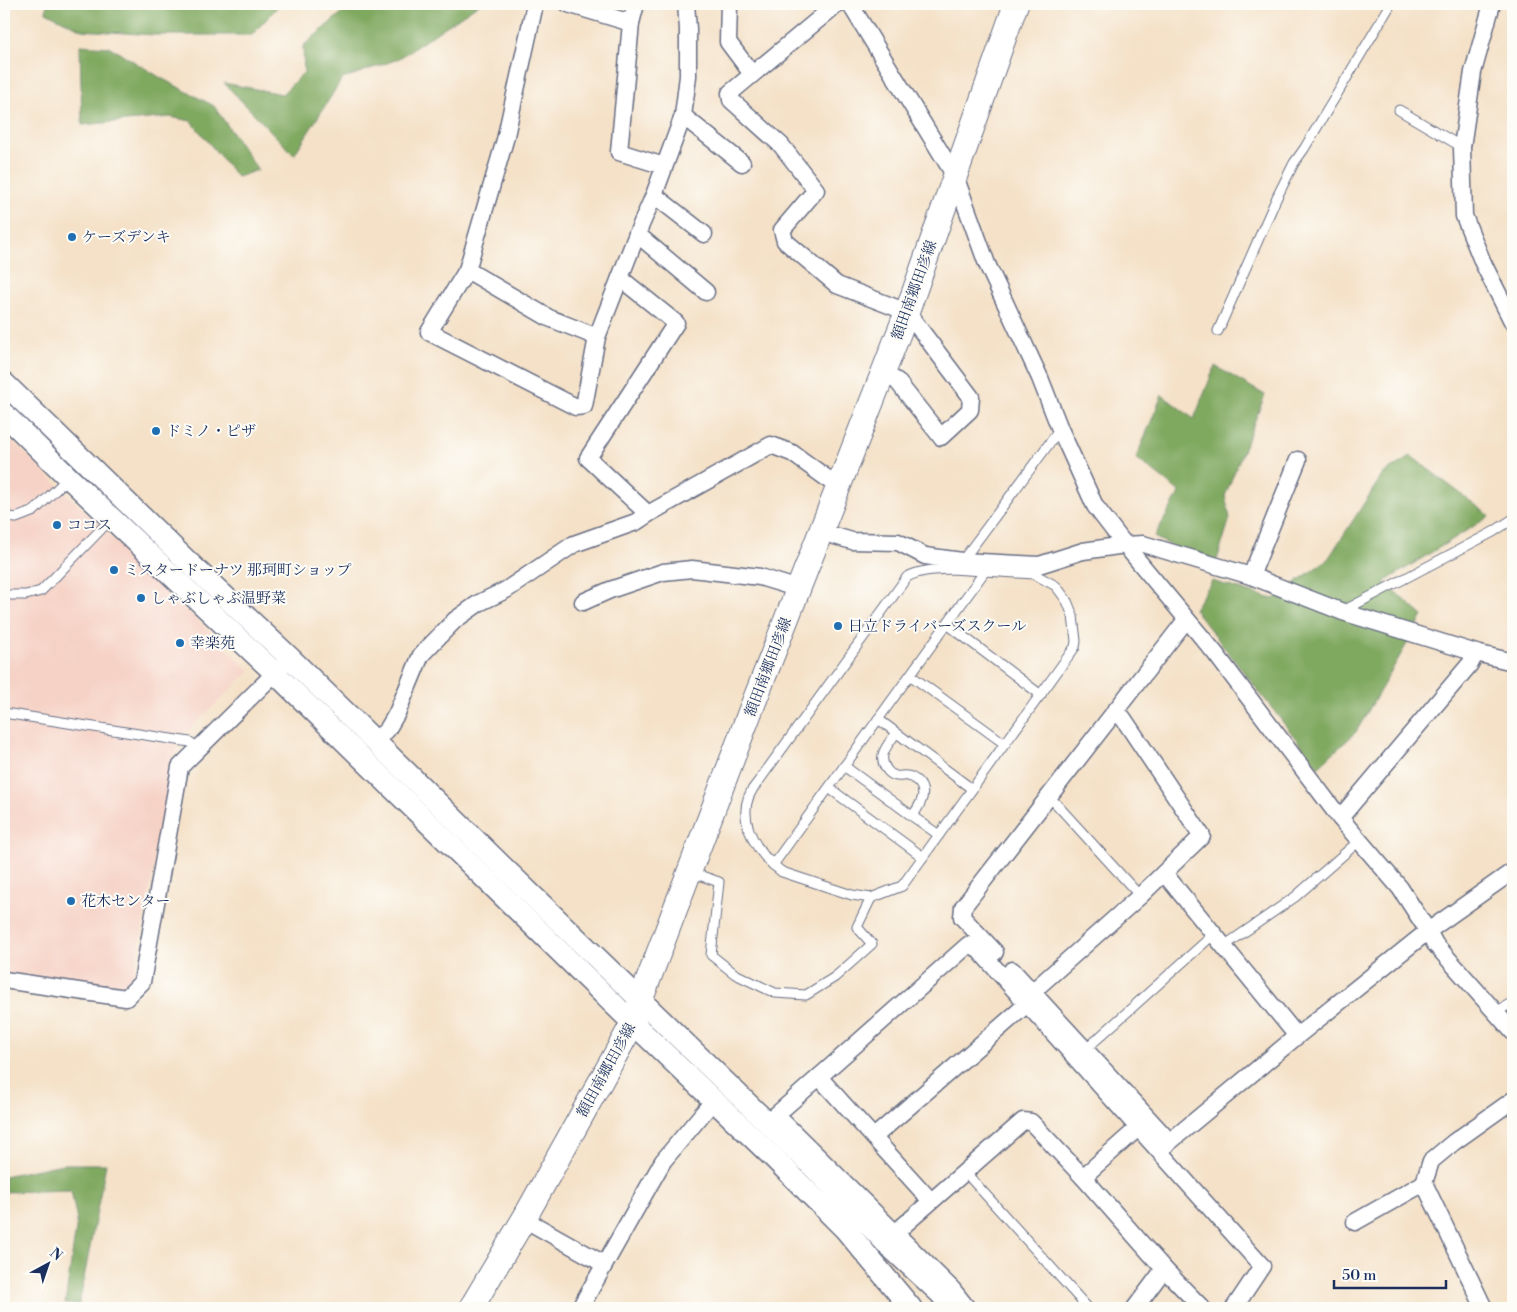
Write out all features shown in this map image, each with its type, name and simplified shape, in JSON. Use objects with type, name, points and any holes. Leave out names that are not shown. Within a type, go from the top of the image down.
[{"type":"main road","name":"額田南郷田彦線","points":[[471,1308],[524,1219],[633,1023],[798,589],[907,312],[1016,4]]},
{"type":"street","points":[[535,4],[505,140],[467,270],[429,332],[576,407],[584,406],[597,337],[654,195],[683,116],[688,76],[686,4]]},
{"type":"street","points":[[568,4],[631,23]]},
{"type":"street","points":[[636,4],[631,23],[619,152],[664,166]]},
{"type":"street","points":[[730,4],[728,42],[752,74]]},
{"type":"street","points":[[837,4],[730,93],[731,100],[781,145],[816,190],[782,230],[785,241],[837,285],[907,312],[971,397],[970,410],[941,437],[897,381],[883,373]]},
{"type":"street","points":[[850,4],[955,176],[987,264],[1040,378],[1060,429],[1095,506],[1215,654],[1340,818],[1400,888],[1435,944],[1513,1032]]},
{"type":"street","points":[[1492,4],[1473,72],[1462,147],[1464,216],[1483,263],[1513,323]]},
{"type":"street","points":[[683,116],[742,163]]},
{"type":"street","points":[[654,195],[704,234]]},
{"type":"street","points":[[637,234],[706,292]]},
{"type":"street","points":[[467,270],[549,318],[597,337]]},
{"type":"street","points":[[620,278],[676,323],[588,458],[648,514]]},
{"type":"street","points":[[4,383],[375,740],[506,870],[641,999],[772,1119],[814,1168],[891,1238],[952,1289],[967,1308]]},
{"type":"street","points":[[4,414],[275,673],[846,1229],[910,1308]]},
{"type":"street","points":[[375,740],[387,730],[397,713],[421,655],[455,620],[478,603],[506,590],[574,544],[636,522],[771,446],[792,453],[839,487]]},
{"type":"street","points":[[1252,576],[1298,460]]},
{"type":"street","points":[[821,532],[852,540],[898,542],[925,556],[962,561],[1039,565],[1083,551],[1143,544],[1252,576],[1343,612],[1476,653],[1513,662]]},
{"type":"street","points":[[583,602],[610,590],[663,572],[692,569],[760,577],[798,589]]},
{"type":"street","points":[[1164,1146],[1138,1128],[962,917],[963,907],[1186,620]]},
{"type":"street","points":[[1340,818],[1470,664],[1476,653]]},
{"type":"street","points":[[4,980],[126,998],[142,982],[180,767],[290,658]]},
{"type":"street","points":[[874,1137],[1030,998],[1202,836],[1122,718],[1114,712]]},
{"type":"street","points":[[1164,1146],[1428,931],[1513,871]]},
{"type":"street","points":[[1164,873],[1297,1036]]},
{"type":"street","points":[[772,1119],[968,945],[976,947],[1085,1050],[1262,1266],[1234,1308]]},
{"type":"street","points":[[819,1077],[932,1200]]},
{"type":"street","points":[[580,1308],[663,1161],[714,1100]]},
{"type":"street","points":[[1484,1308],[1424,1183],[1431,1160],[1513,1100]]},
{"type":"street","points":[[891,1238],[1024,1121],[1031,1122],[1084,1177],[1164,1269],[1202,1308]]},
{"type":"street","points":[[1084,1177],[1138,1128]]},
{"type":"street","points":[[1355,1222],[1424,1183]]},
{"type":"street","points":[[808,1192],[852,1256],[893,1308]]},
{"type":"street","points":[[524,1219],[604,1264]]},
{"type":"street","points":[[891,1238],[933,1303]]},
{"type":"street","points":[[891,1238],[952,1308]]},
{"type":"street","points":[[1135,1308],[1164,1269]]},
{"type":"lane","points":[[1218,331],[1294,163],[1304,150],[1391,4]]},
{"type":"lane","points":[[1398,110],[1462,147]]},
{"type":"lane","points":[[962,561],[1060,429]]},
{"type":"lane","points":[[4,516],[16,518],[34,511],[68,477]]},
{"type":"lane","points":[[4,595],[26,595],[41,591],[112,518]]},
{"type":"lane","points":[[1343,612],[1494,532],[1513,519]]},
{"type":"lane","points":[[926,570],[985,571],[1034,574],[1056,586],[1067,601],[1073,616],[1075,647],[902,886],[870,898],[852,895],[782,872],[761,852],[748,829],[745,804],[750,790],[758,782],[906,577],[926,570]]},
{"type":"lane","points":[[773,865],[985,571]]},
{"type":"lane","points":[[947,624],[1041,695]]},
{"type":"lane","points":[[910,675],[1005,744]]},
{"type":"lane","points":[[4,713],[190,742],[199,749]]},
{"type":"lane","points":[[878,719],[972,790]]},
{"type":"lane","points":[[896,733],[881,757],[889,773],[898,777],[907,776],[916,780],[921,786],[923,794],[921,802],[912,816]]},
{"type":"lane","points":[[844,766],[939,835]]},
{"type":"lane","points":[[829,788],[923,857]]},
{"type":"lane","points":[[1049,796],[1140,896]]},
{"type":"lane","points":[[1085,1050],[1219,940],[1295,897],[1359,841]]},
{"type":"lane","points":[[689,872],[719,882],[711,955],[735,974],[775,993],[806,995],[835,977],[872,944],[857,927],[870,898]]},
{"type":"lane","points":[[1496,1012],[1513,1002]]},
{"type":"lane","points":[[965,1172],[1088,1308]]},
{"type":"shaded area","points":[[4,433],[250,671],[178,740],[131,989],[4,973]]},
{"type":"green space","points":[[47,4],[280,4],[252,35],[154,35],[82,30],[46,12]]},
{"type":"green space","points":[[352,4],[479,4],[398,59],[342,79],[294,155],[224,83],[282,94],[304,72],[303,46]]},
{"type":"green space","points":[[80,45],[110,47],[161,78],[214,106],[258,170],[237,177],[191,121],[170,117],[82,125]]},
{"type":"green space","points":[[1215,366],[1265,395],[1225,496],[1230,518],[1217,560],[1172,546],[1154,537],[1180,492],[1136,458],[1162,395],[1194,419]]},
{"type":"green space","points":[[1411,456],[1490,516],[1384,582],[1423,616],[1356,732],[1318,767],[1194,609],[1212,581],[1273,599],[1328,559],[1383,474]]},
{"type":"green space","points":[[63,1164],[106,1164],[79,1304],[65,1304],[77,1221],[71,1190],[4,1192],[4,1176]]},
{"type":"place","name":"ケーズデンキ","points":[[72,237]]},
{"type":"place","name":"ドミノ・ピザ","points":[[156,431]]},
{"type":"place","name":"ココス","points":[[57,525]]},
{"type":"place","name":"ミスタードーナツ 那珂町ショップ","points":[[114,570]]},
{"type":"place","name":"しゃぶしゃぶ温野菜","points":[[141,598]]},
{"type":"place","name":"日立ドライバーズスクール","points":[[838,626]]},
{"type":"place","name":"幸楽苑","points":[[180,643]]},
{"type":"place","name":"花木センター","points":[[71,901]]}]
